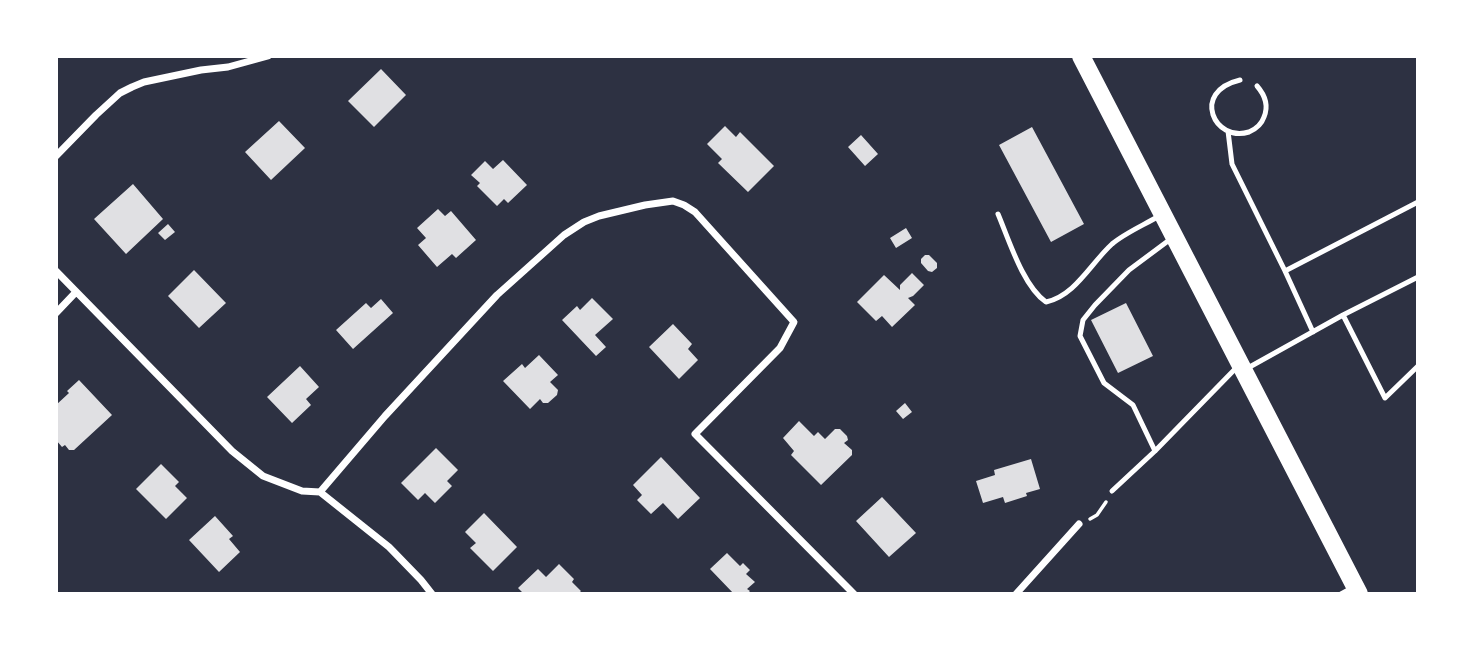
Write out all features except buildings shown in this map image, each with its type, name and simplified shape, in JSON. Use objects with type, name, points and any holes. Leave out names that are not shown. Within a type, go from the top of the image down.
[{"type":"main road","points":[[1081,56],[1241,367],[1352,591]]},
{"type":"street","points":[[56,156],[120,93],[132,86],[201,70],[228,67],[268,56]]},
{"type":"street","points":[[320,492],[385,416],[497,295],[564,235],[599,216],[673,201],[695,212],[794,322],[780,348],[695,434],[854,594]]},
{"type":"street","points":[[56,271],[232,451],[263,476],[302,491],[320,492],[389,547],[432,594]]},
{"type":"street","points":[[56,313],[76,292]]},
{"type":"street","points":[[1016,594],[1079,524]]},
{"type":"lane","points":[[1240,80],[1220,88],[1212,103],[1215,120],[1228,131],[1245,133],[1260,124],[1266,108],[1265,99],[1256,86]]},
{"type":"lane","points":[[1228,131],[1232,164],[1313,332]]},
{"type":"lane","points":[[1284,271],[1418,202]]},
{"type":"lane","points":[[998,214],[1028,282],[1046,302],[1066,293],[1114,242],[1163,214]]},
{"type":"lane","points":[[1155,451],[1133,405],[1104,383],[1080,336],[1083,320],[1096,305],[1129,270],[1174,236]]},
{"type":"lane","points":[[1112,491],[1241,367],[1418,277]]},
{"type":"lane","points":[[1343,315],[1385,398],[1418,366]]},
{"type":"path","points":[[1079,524],[1097,515],[1112,491]]}]
